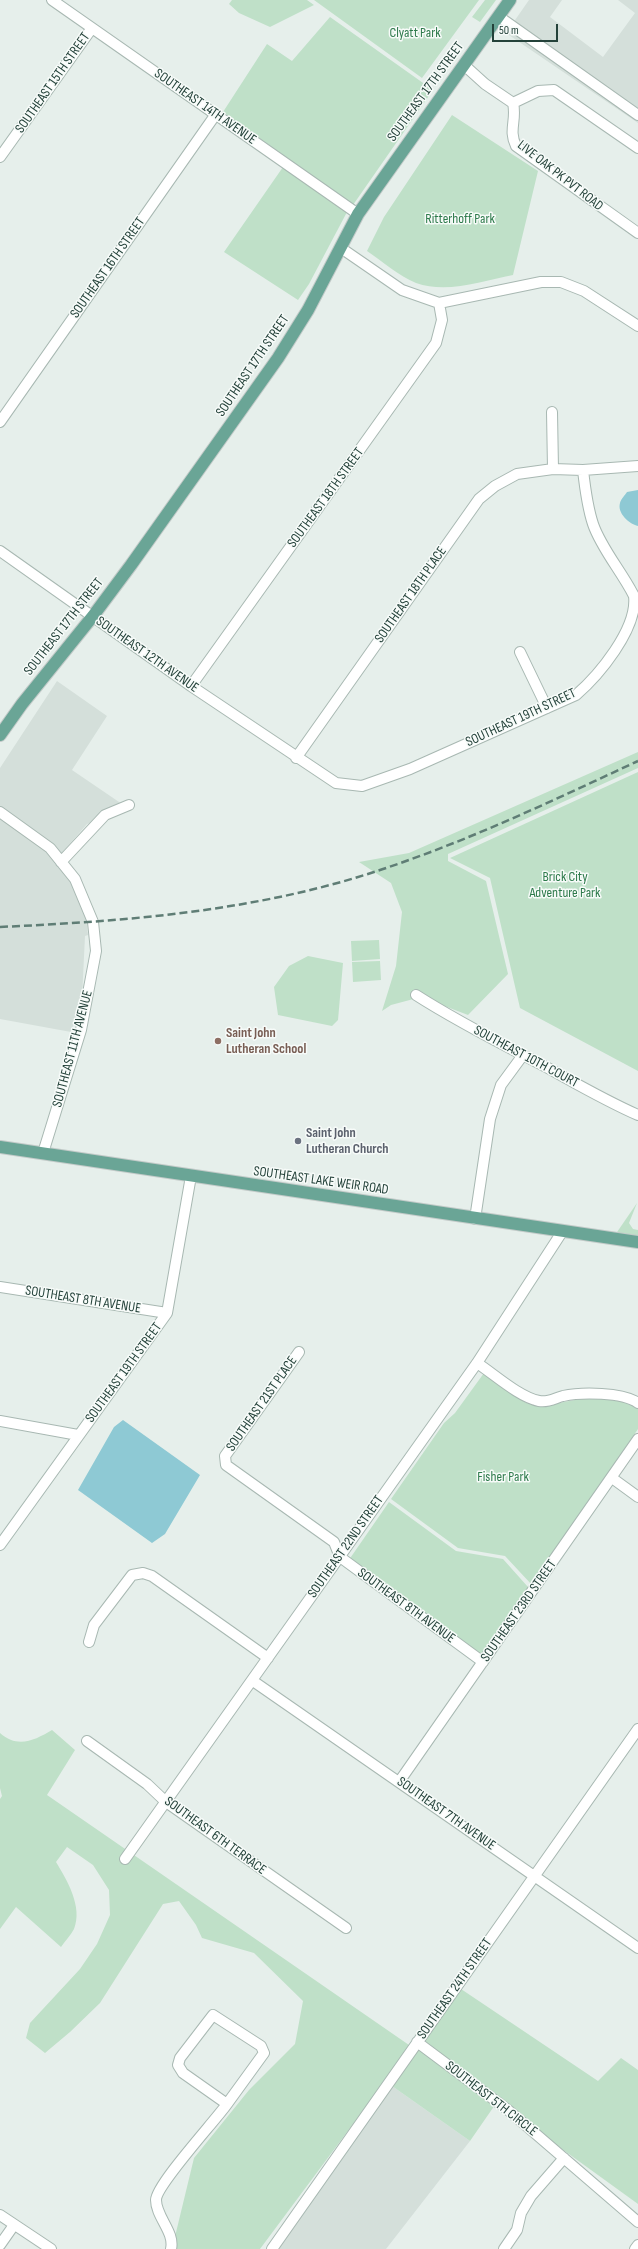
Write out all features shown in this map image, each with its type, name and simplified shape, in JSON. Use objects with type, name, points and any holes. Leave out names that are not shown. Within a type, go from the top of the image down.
[{"type":"main road","name":"SOUTHEAST 17TH STREET","points":[[0,735],[22,704],[93,616],[278,358],[308,310],[358,214],[510,0]]},
{"type":"main road","name":"SOUTHEAST LAKE WEIR ROAD","points":[[0,1147],[562,1232],[638,1242]]},
{"type":"street","name":"SOUTHEAST 14TH AVENUE","points":[[52,0],[358,214]]},
{"type":"street","points":[[498,16],[638,115]]},
{"type":"street","name":"SOUTHEAST 15TH STREET","points":[[0,157],[92,28]]},
{"type":"street","points":[[464,65],[485,84],[513,103],[538,91],[554,90],[638,148]]},
{"type":"street","name":"LIVE OAK PK PVT ROAD","points":[[513,103],[515,112],[511,137],[516,146],[638,233]]},
{"type":"street","name":"SOUTHEAST 16TH STREET","points":[[0,422],[216,114]]},
{"type":"street","points":[[341,248],[402,290],[440,303],[541,282],[561,282],[584,291],[638,326]]},
{"type":"street","name":"SOUTHEAST 18TH STREET","points":[[191,686],[436,343],[442,320],[440,303]]},
{"type":"street","points":[[552,412],[553,469]]},
{"type":"street","name":"SOUTHEAST 18TH PLACE","points":[[296,758],[479,499],[495,486],[516,474],[553,469],[583,470],[638,466]]},
{"type":"street","name":"SOUTHEAST 19TH STREET","points":[[296,758],[336,784],[362,786],[410,769],[576,695],[597,677],[629,637],[636,618],[635,598],[593,525],[587,501],[583,470]]},
{"type":"street","name":"SOUTHEAST 12TH AVENUE","points":[[0,551],[296,758]]},
{"type":"street","points":[[520,652],[547,708]]},
{"type":"street","points":[[61,862],[105,815],[128,804]]},
{"type":"street","name":"SOUTHEAST 11TH AVENUE","points":[[0,812],[50,848],[75,879],[92,922],[96,952],[81,1030],[43,1153]]},
{"type":"street","name":"SOUTHEAST 10TH COURT","points":[[416,994],[452,1018],[608,1102],[638,1115]]},
{"type":"street","points":[[475,1219],[490,1119],[501,1085],[523,1055]]},
{"type":"street","name":"SOUTHEAST 19TH STREET","points":[[0,1545],[167,1313],[191,1176]]},
{"type":"street","name":"SOUTHEAST 22ND STREET","points":[[126,1860],[477,1363],[562,1232]]},
{"type":"street","name":"SOUTHEAST 8TH AVENUE","points":[[0,1287],[167,1313]]},
{"type":"street","name":"SOUTHEAST 21ST PLACE","points":[[225,1456],[299,1352]]},
{"type":"street","points":[[477,1363],[528,1397],[540,1402],[563,1396],[589,1394],[631,1398],[638,1403]]},
{"type":"street","points":[[0,1421],[78,1436]]},
{"type":"street","name":"SOUTHEAST 23RD STREET","points":[[399,1782],[638,1439]]},
{"type":"street","name":"SOUTHEAST 8TH AVENUE","points":[[225,1456],[226,1465],[334,1542],[340,1557],[483,1662]]},
{"type":"street","points":[[612,1478],[638,1497]]},
{"type":"street","points":[[89,1642],[94,1625],[132,1575],[143,1573],[152,1576],[268,1658]]},
{"type":"street","name":"SOUTHEAST 7TH AVENUE","points":[[253,1681],[638,1948]]},
{"type":"street","name":"SOUTHEAST 24TH STREET","points":[[272,2249],[416,2042],[638,1730]]},
{"type":"street","name":"SOUTHEAST 6TH TERRACE","points":[[87,1741],[147,1784],[166,1802],[346,1928]]},
{"type":"street","points":[[171,2249],[171,2239],[157,2210],[156,2196],[179,2164],[227,2104],[264,2053],[263,2049],[213,2014],[180,2058],[178,2066],[183,2073],[227,2104]]},
{"type":"street","name":"SOUTHEAST 5TH CIRCLE","points":[[416,2042],[508,2110],[638,2222]]},
{"type":"street","points":[[504,2249],[517,2230],[522,2213],[531,2196],[564,2158]]},
{"type":"street","points":[[0,2215],[51,2249]]},
{"type":"street","points":[[0,2245],[14,2225]]},
{"type":"street","points":[[635,2249],[638,2245]]},
{"type":"shaded area","points":[[529,0],[562,0],[550,17],[603,57],[635,13],[618,0],[638,0],[638,123],[506,33]]},
{"type":"shaded area","points":[[57,681],[107,716],[72,770],[122,804],[107,818],[87,824],[61,854],[54,845],[0,807],[0,768]]},
{"type":"shaded area","points":[[0,818],[47,851],[71,881],[86,918],[88,935],[85,936],[82,998],[71,1032],[0,1019]]},
{"type":"shaded area","points":[[392,2086],[470,2141],[386,2249],[278,2249]]},
{"type":"green space","points":[[232,0],[307,0],[314,5],[270,27],[239,13],[229,4]]},
{"type":"green space","name":"Clyatt Park","points":[[314,0],[479,0],[422,78]]},
{"type":"green space","points":[[485,0],[496,0],[480,22],[472,17]]},
{"type":"green space","points":[[330,17],[433,90],[353,205],[223,112],[267,44],[292,61]]},
{"type":"green space","name":"Ritterhoff Park","points":[[452,115],[538,171],[513,275],[452,287],[428,286],[416,283],[403,276],[367,251],[384,217]]},
{"type":"green space","points":[[283,167],[347,212],[309,284],[298,300],[224,252]]},
{"type":"green space","points":[[638,752],[638,768],[448,854],[448,861],[486,881],[508,974],[468,1015],[421,997],[391,1005],[382,1011],[396,966],[402,912],[391,883],[359,862],[409,853]]},
{"type":"green space","name":"Brick City Adventure Park","points":[[638,772],[638,1071],[520,1008],[490,878],[450,858]]},
{"type":"green space","points":[[379,940],[380,959],[352,961],[351,941]]},
{"type":"green space","points":[[308,956],[343,963],[338,1020],[332,1026],[278,1015],[274,987],[289,966]]},
{"type":"green space","points":[[380,961],[381,980],[353,982],[352,962]]},
{"type":"green space","points":[[637,1203],[629,1223],[633,1229],[638,1230],[638,1238],[615,1235]]},
{"type":"green space","name":"Fisher Park","points":[[484,1373],[526,1403],[553,1404],[591,1397],[633,1403],[638,1407],[638,1429],[532,1585],[505,1556],[458,1548],[391,1499],[444,1423],[455,1413]]},
{"type":"green space","points":[[389,1502],[456,1551],[503,1559],[528,1587],[535,1588],[481,1664],[344,1567]]},
{"type":"green space","points":[[52,1730],[75,1750],[47,1795],[409,2045],[359,2116],[260,2249],[172,2249],[194,2158],[249,2090],[295,2044],[303,2001],[254,1953],[202,1938],[196,1925],[179,1901],[163,1904],[100,2003],[70,2032],[45,2053],[26,2038],[30,2023],[80,1969],[97,1944],[110,1915],[109,1890],[93,1865],[67,1847],[56,1862],[69,1885],[77,1912],[74,1929],[61,1947],[16,1907],[0,1929],[0,1799],[2,1796],[0,1788],[0,1733],[13,1741],[20,1742],[33,1740]]},
{"type":"green space","points":[[461,1989],[598,2081],[621,2058],[638,2070],[638,2204],[497,2102],[470,2141],[392,2086]]},
{"type":"water","points":[[638,490],[638,526],[624,518],[620,511],[620,503],[627,492]]},
{"type":"water","points":[[123,1420],[200,1475],[165,1534],[152,1543],[78,1490],[114,1427]]},
{"type":"railway","points":[[0,927],[48,925],[193,912],[289,895],[336,883],[383,869],[448,845],[512,819],[638,761]]},
{"type":"place","name":"Saint John Lutheran School","points":[[218,1041]]},
{"type":"place","name":"Saint John Lutheran Church","points":[[298,1141]]}]
